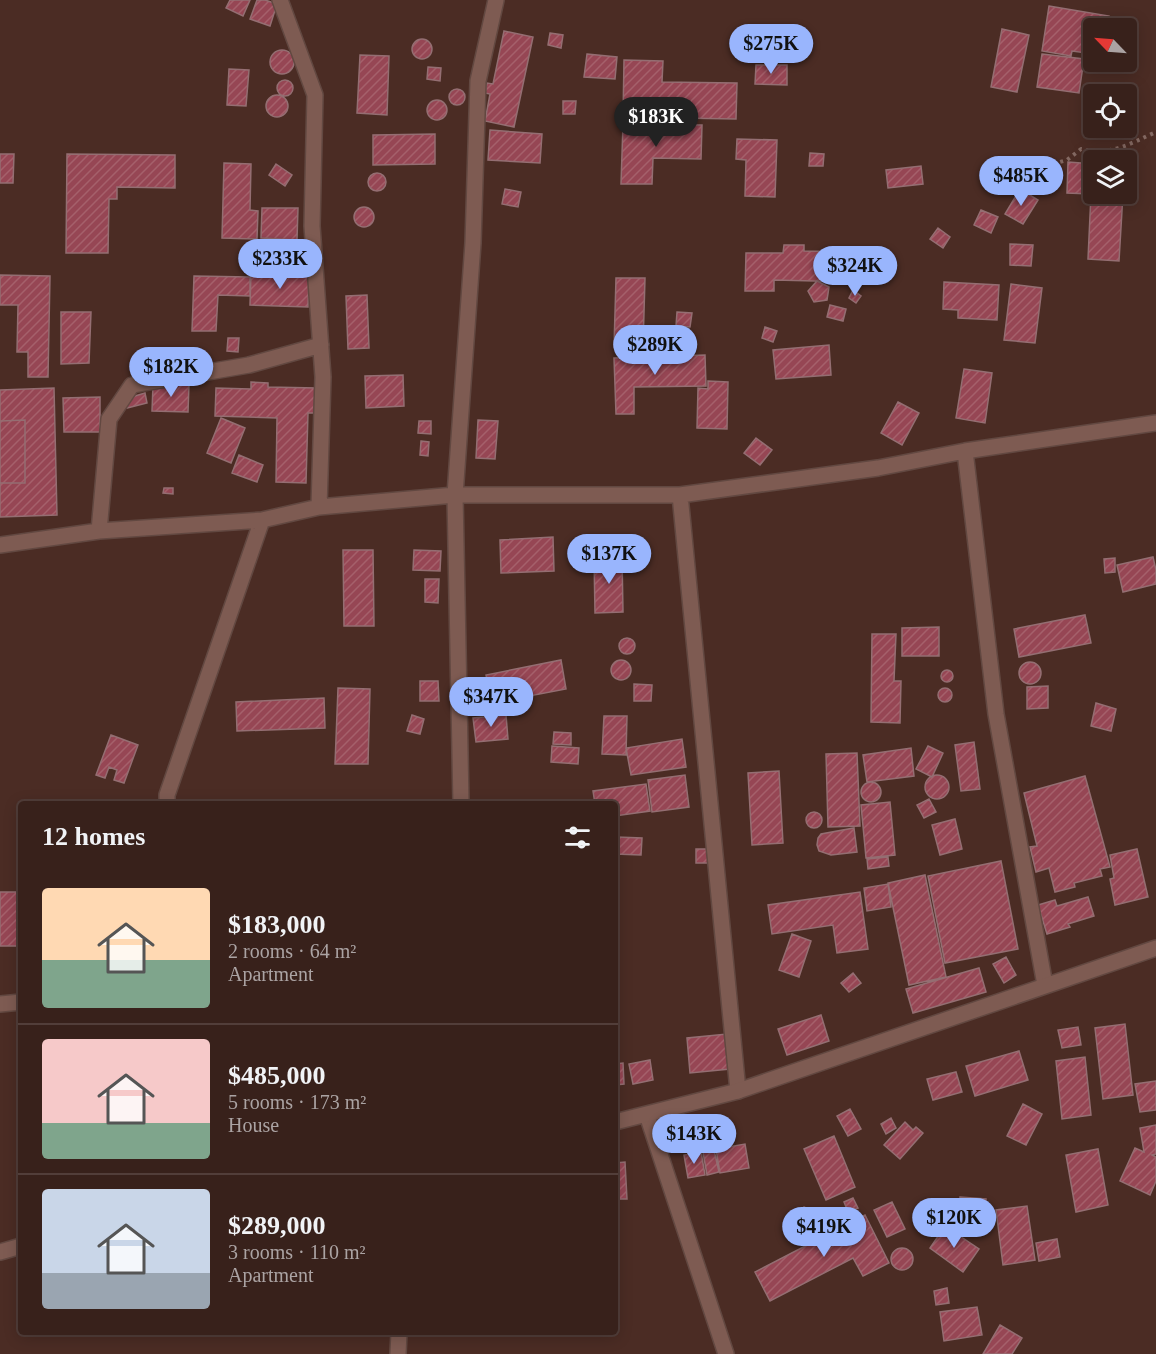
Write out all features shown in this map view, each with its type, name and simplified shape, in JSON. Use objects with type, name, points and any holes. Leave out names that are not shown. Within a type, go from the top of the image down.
[{"type":"street","points":[[280,0],[315,95],[312,226],[323,377],[319,507]]},
{"type":"street","points":[[461,801],[456,495],[473,243],[478,81],[496,0]]},
{"type":"street","points":[[99,531],[109,419],[132,385],[249,365],[321,345]]},
{"type":"street","points":[[0,545],[99,531],[262,520],[319,507],[456,495],[680,495],[878,468],[965,451],[1156,423]]},
{"type":"street","points":[[965,451],[996,714],[1045,986]]},
{"type":"street","points":[[680,495],[738,1091]]},
{"type":"street","points":[[167,801],[167,795],[262,520]]},
{"type":"street","points":[[618,1121],[738,1091],[1156,948]]},
{"type":"street","points":[[0,1004],[18,1002]]},
{"type":"street","points":[[647,1115],[726,1354]]},
{"type":"street","points":[[0,1252],[18,1247]]},
{"type":"street","points":[[398,1354],[399,1335]]},
{"type":"path","points":[[1053,164],[1067,160],[1081,149],[1094,152],[1115,151],[1156,132]]},
{"type":"building","points":[[230,0],[250,0],[243,16],[226,8]]},
{"type":"building","points":[[257,0],[277,4],[270,26],[250,19]]},
{"type":"building","points":[[1049,6],[1109,16],[1108,18],[1083,18],[1083,52],[1072,51],[1071,56],[1042,51]]},
{"type":"building","points":[[1002,29],[1029,35],[1017,92],[991,87]]},
{"type":"building","points":[[504,31],[533,37],[514,127],[485,121],[490,94],[485,93],[487,83],[493,84]]},
{"type":"building","points":[[550,33],[563,35],[561,48],[548,45]]},
{"type":"building","points":[[422,39],[429,42],[432,49],[429,56],[422,59],[415,56],[412,49],[415,42]]},
{"type":"building","points":[[282,50],[291,53],[294,62],[291,71],[282,74],[273,71],[270,62],[273,53]]},
{"type":"building","points":[[587,54],[617,57],[615,79],[584,77]]},
{"type":"building","points":[[1042,54],[1083,59],[1079,93],[1037,87]]},
{"type":"building","points":[[360,55],[389,56],[387,115],[357,113]]},
{"type":"building","points":[[624,60],[663,61],[662,82],[737,83],[736,119],[623,117]]},
{"type":"building","points":[[756,65],[787,65],[787,85],[755,84]]},
{"type":"building","points":[[428,67],[441,68],[440,81],[427,79]]},
{"type":"building","points":[[229,69],[249,70],[246,106],[227,105]]},
{"type":"building","points":[[285,80],[291,82],[293,88],[291,94],[285,96],[279,94],[277,88],[279,82]]},
{"type":"building","points":[[457,89],[463,91],[465,97],[463,103],[457,105],[451,103],[449,97],[451,91]]},
{"type":"building","points":[[277,95],[285,98],[288,106],[285,114],[277,117],[269,114],[266,106],[269,98]]},
{"type":"building","points":[[437,100],[444,103],[447,110],[444,117],[437,120],[430,117],[427,110],[430,103]]},
{"type":"building","points":[[563,101],[576,101],[575,114],[563,114]]},
{"type":"building","points":[[623,124],[702,125],[701,159],[653,158],[652,184],[621,184]]},
{"type":"building","points":[[490,130],[542,134],[540,163],[488,160]]},
{"type":"building","points":[[435,134],[435,164],[373,165],[373,135]]},
{"type":"building","points":[[737,139],[777,140],[775,197],[745,196],[746,160],[736,159]]},
{"type":"building","points":[[810,153],[824,154],[823,166],[809,166]]},
{"type":"building","points":[[0,154],[14,154],[13,183],[0,183]]},
{"type":"building","points":[[67,154],[175,155],[175,188],[117,187],[117,199],[109,199],[108,253],[66,253]]},
{"type":"building","points":[[1068,162],[1083,163],[1083,194],[1067,193]]},
{"type":"building","points":[[224,163],[251,164],[250,210],[258,211],[257,239],[222,238]]},
{"type":"building","points":[[276,164],[292,175],[285,186],[269,175]]},
{"type":"building","points":[[921,166],[923,184],[888,188],[886,170]]},
{"type":"building","points":[[377,173],[383,176],[386,182],[383,188],[377,191],[371,188],[368,182],[371,176]]},
{"type":"building","points":[[505,189],[521,192],[518,207],[502,204]]},
{"type":"building","points":[[1020,189],[1038,200],[1023,224],[1005,214]]},
{"type":"building","points":[[1091,204],[1122,204],[1119,261],[1088,259]]},
{"type":"building","points":[[360,207],[368,207],[374,213],[374,221],[368,227],[360,227],[354,221],[354,213]]},
{"type":"building","points":[[262,208],[298,208],[297,240],[261,238]]},
{"type":"building","points":[[981,210],[998,217],[991,233],[974,225]]},
{"type":"building","points":[[938,228],[950,237],[943,248],[930,239]]},
{"type":"building","points":[[1010,244],[1033,245],[1031,266],[1010,265]]},
{"type":"building","points":[[784,245],[804,245],[804,251],[857,252],[856,282],[774,280],[774,291],[745,291],[746,253],[783,253]]},
{"type":"building","points":[[251,273],[309,275],[308,307],[250,305]]},
{"type":"building","points":[[0,275],[50,276],[48,377],[28,377],[28,352],[17,352],[18,305],[0,305]]},
{"type":"building","points":[[194,276],[250,277],[250,296],[218,295],[216,331],[192,331]]},
{"type":"building","points":[[616,278],[645,278],[643,347],[614,347]]},
{"type":"building","points":[[817,281],[829,287],[827,300],[814,302],[808,291]]},
{"type":"building","points":[[944,282],[999,285],[997,320],[958,318],[958,310],[943,309]]},
{"type":"building","points":[[1011,284],[1042,288],[1035,343],[1004,340]]},
{"type":"building","points":[[853,290],[861,296],[856,303],[849,298]]},
{"type":"building","points":[[367,295],[369,348],[348,349],[346,296]]},
{"type":"building","points":[[830,305],[846,309],[843,321],[827,317]]},
{"type":"building","points":[[61,312],[91,312],[89,363],[61,364]]},
{"type":"building","points":[[677,312],[692,313],[690,327],[676,326]]},
{"type":"building","points":[[765,327],[777,331],[773,342],[762,338]]},
{"type":"building","points":[[228,338],[239,338],[238,352],[227,351]]},
{"type":"building","points":[[829,345],[831,375],[776,379],[773,350]]},
{"type":"building","points":[[705,355],[706,386],[634,387],[634,414],[616,414],[614,358]]},
{"type":"building","points":[[964,369],[992,373],[985,423],[956,418]]},
{"type":"building","points":[[403,375],[404,406],[366,408],[365,376]]},
{"type":"building","points":[[708,381],[728,382],[727,429],[697,428],[698,388],[708,389]]},
{"type":"building","points":[[251,382],[268,383],[268,387],[317,388],[317,413],[308,413],[306,483],[276,482],[277,418],[215,416],[216,388],[251,389]]},
{"type":"building","points":[[153,385],[189,385],[188,412],[152,411]]},
{"type":"building","points":[[54,388],[57,515],[0,517],[0,483],[25,483],[25,420],[0,421],[0,390]]},
{"type":"building","points":[[145,393],[147,403],[127,408],[125,399]]},
{"type":"building","points":[[100,397],[100,432],[64,432],[63,398]]},
{"type":"building","points":[[898,402],[919,413],[902,445],[881,433]]},
{"type":"building","points":[[221,418],[245,428],[231,463],[207,453]]},
{"type":"building","points":[[25,420],[25,483],[0,483],[0,421]]},
{"type":"building","points":[[478,420],[498,421],[495,459],[476,458]]},
{"type":"building","points":[[419,421],[431,421],[431,434],[418,433]]},
{"type":"building","points":[[756,438],[772,450],[760,465],[744,453]]},
{"type":"building","points":[[421,441],[429,442],[428,456],[420,455]]},
{"type":"building","points":[[239,455],[263,465],[257,482],[232,473]]},
{"type":"building","points":[[164,488],[173,488],[173,494],[163,493]]},
{"type":"building","points":[[553,537],[554,571],[501,573],[500,540]]},
{"type":"building","points":[[343,550],[373,550],[374,626],[344,626]]},
{"type":"building","points":[[414,550],[441,551],[440,571],[413,570]]},
{"type":"building","points":[[622,557],[623,612],[595,613],[594,558]]},
{"type":"building","points":[[1153,557],[1156,584],[1123,592],[1117,565]]},
{"type":"building","points":[[1115,558],[1115,572],[1105,573],[1104,559]]},
{"type":"building","points":[[425,579],[439,579],[438,603],[425,602]]},
{"type":"building","points":[[1085,615],[1091,643],[1019,657],[1014,629]]},
{"type":"building","points":[[939,627],[939,656],[902,656],[902,628]]},
{"type":"building","points":[[872,634],[896,634],[894,681],[901,681],[900,723],[871,722]]},
{"type":"building","points":[[627,638],[635,646],[627,654],[619,646]]},
{"type":"building","points":[[561,660],[566,689],[492,703],[486,675]]},
{"type":"building","points":[[621,660],[628,663],[631,670],[628,677],[621,680],[614,677],[611,670],[614,663]]},
{"type":"building","points":[[1030,662],[1038,665],[1041,673],[1038,681],[1030,684],[1022,681],[1019,673],[1022,665]]},
{"type":"building","points":[[947,670],[953,676],[947,682],[941,676]]},
{"type":"building","points":[[420,681],[438,681],[439,701],[420,701]]},
{"type":"building","points":[[634,684],[652,685],[651,701],[634,701]]},
{"type":"building","points":[[1048,686],[1048,708],[1027,709],[1027,687]]},
{"type":"building","points":[[338,688],[370,689],[368,764],[335,764]]},
{"type":"building","points":[[942,688],[948,688],[952,695],[948,702],[942,702],[938,698],[938,692]]},
{"type":"building","points":[[324,698],[325,728],[237,731],[236,702]]},
{"type":"building","points":[[1096,703],[1116,709],[1111,731],[1091,726]]},
{"type":"building","points":[[412,715],[424,719],[420,734],[407,731]]},
{"type":"building","points":[[506,715],[508,739],[476,742],[473,718]]},
{"type":"building","points":[[604,716],[627,716],[626,755],[602,754]]},
{"type":"building","points":[[554,732],[571,733],[571,745],[553,744]]},
{"type":"building","points":[[111,735],[138,745],[124,783],[114,780],[117,770],[109,767],[105,778],[96,775]]},
{"type":"building","points":[[682,739],[686,767],[631,775],[626,748]]},
{"type":"building","points":[[974,742],[980,789],[961,791],[955,745]]},
{"type":"building","points":[[552,746],[579,748],[578,764],[551,762]]},
{"type":"building","points":[[928,746],[943,753],[932,777],[916,769]]},
{"type":"building","points":[[911,748],[914,776],[867,782],[863,755]]},
{"type":"building","points":[[857,753],[860,826],[828,827],[826,754]]},
{"type":"building","points":[[779,771],[783,843],[752,845],[748,773]]},
{"type":"building","points":[[685,775],[689,807],[652,812],[648,780]]},
{"type":"building","points":[[937,775],[945,779],[949,787],[945,795],[937,799],[929,795],[925,787],[929,779]]},
{"type":"building","points":[[1085,776],[1110,867],[1100,869],[1102,876],[1074,883],[1075,887],[1055,892],[1049,868],[1036,872],[1030,847],[1037,846],[1024,793]]},
{"type":"building","points":[[871,782],[878,785],[881,792],[878,799],[871,802],[864,799],[861,792],[864,785]]},
{"type":"building","points":[[646,784],[650,811],[618,816],[618,801],[595,801],[593,791]]},
{"type":"building","points":[[929,799],[936,812],[924,818],[917,805]]},
{"type":"building","points":[[890,802],[895,855],[866,858],[861,805]]},
{"type":"building","points":[[811,812],[817,812],[822,820],[820,826],[811,828],[806,823],[806,817]]},
{"type":"building","points":[[955,819],[962,849],[940,855],[932,825]]},
{"type":"building","points":[[854,828],[857,852],[831,855],[819,851],[817,845],[821,834]]},
{"type":"building","points":[[618,837],[642,838],[641,855],[618,854]]},
{"type":"building","points":[[696,849],[713,849],[713,863],[696,863]]},
{"type":"building","points":[[1137,849],[1148,897],[1115,905],[1110,879],[1114,878],[1110,855]]},
{"type":"building","points":[[888,857],[889,866],[868,869],[867,859]]},
{"type":"building","points":[[1001,861],[1018,949],[945,963],[928,876]]},
{"type":"building","points":[[925,875],[946,977],[909,985],[888,883]]},
{"type":"building","points":[[888,884],[891,907],[867,911],[864,888]]},
{"type":"building","points":[[0,892],[18,892],[18,946],[0,946]]},
{"type":"building","points":[[860,892],[868,949],[837,953],[833,925],[772,934],[768,905]]},
{"type":"building","points":[[1088,897],[1094,916],[1068,924],[1070,927],[1047,934],[1038,905],[1055,900],[1057,906]]},
{"type":"building","points":[[792,934],[811,941],[799,977],[779,970]]},
{"type":"building","points":[[1006,957],[1016,975],[1004,983],[993,964]]},
{"type":"building","points":[[979,968],[986,992],[913,1013],[906,989]]},
{"type":"building","points":[[853,973],[861,983],[849,992],[841,983]]},
{"type":"building","points":[[821,1015],[829,1041],[787,1055],[778,1029]]},
{"type":"building","points":[[1125,1024],[1133,1095],[1103,1099],[1095,1028]]},
{"type":"building","points":[[1078,1027],[1081,1045],[1062,1048],[1058,1030]]},
{"type":"building","points":[[727,1034],[730,1069],[690,1073],[687,1038]]},
{"type":"building","points":[[1019,1051],[1028,1080],[975,1096],[966,1066]]},
{"type":"building","points":[[1085,1057],[1091,1115],[1062,1119],[1056,1061]]},
{"type":"building","points":[[650,1060],[653,1080],[633,1084],[629,1064]]},
{"type":"building","points":[[623,1063],[624,1084],[618,1085],[618,1064]]},
{"type":"building","points":[[956,1072],[962,1092],[933,1100],[927,1079]]},
{"type":"building","points":[[1156,1081],[1156,1110],[1140,1112],[1135,1084]]},
{"type":"building","points":[[1023,1104],[1042,1114],[1026,1145],[1007,1136]]},
{"type":"building","points":[[850,1109],[861,1129],[848,1136],[837,1116]]},
{"type":"building","points":[[891,1118],[896,1128],[886,1134],[881,1124]]},
{"type":"building","points":[[905,1122],[913,1130],[916,1127],[923,1133],[900,1159],[884,1145]]},
{"type":"building","points":[[1156,1125],[1156,1154],[1152,1155],[1156,1157],[1156,1181],[1150,1195],[1120,1181],[1135,1148],[1144,1152],[1140,1128]]},
{"type":"building","points":[[834,1136],[855,1187],[826,1200],[804,1149]]},
{"type":"building","points":[[745,1144],[749,1168],[720,1173],[716,1149]]},
{"type":"building","points":[[1098,1149],[1108,1205],[1076,1212],[1066,1155]]},
{"type":"building","points":[[714,1150],[719,1172],[707,1175],[703,1152]]},
{"type":"building","points":[[701,1152],[705,1175],[688,1178],[684,1155]]},
{"type":"building","points":[[625,1162],[627,1199],[618,1199],[618,1163]]},
{"type":"building","points":[[960,1197],[986,1199],[985,1229],[958,1227]]},
{"type":"building","points":[[853,1198],[858,1208],[848,1212],[844,1202]]},
{"type":"building","points":[[892,1202],[905,1229],[887,1237],[874,1210]]},
{"type":"building","points":[[1027,1206],[1035,1260],[1003,1265],[996,1210]]},
{"type":"building","points":[[804,1207],[816,1213],[811,1224],[799,1218]]},
{"type":"building","points":[[865,1215],[889,1263],[863,1276],[853,1258],[770,1301],[755,1272]]},
{"type":"building","points":[[945,1226],[979,1249],[963,1272],[930,1248]]},
{"type":"building","points":[[1057,1239],[1060,1257],[1039,1261],[1036,1243]]},
{"type":"building","points":[[902,1248],[910,1251],[913,1259],[910,1267],[902,1270],[894,1267],[891,1259],[894,1251]]},
{"type":"building","points":[[947,1288],[949,1303],[936,1305],[934,1291]]},
{"type":"building","points":[[977,1307],[982,1335],[944,1341],[940,1312]]},
{"type":"building","points":[[1000,1325],[1022,1338],[1012,1354],[983,1354]]}]
